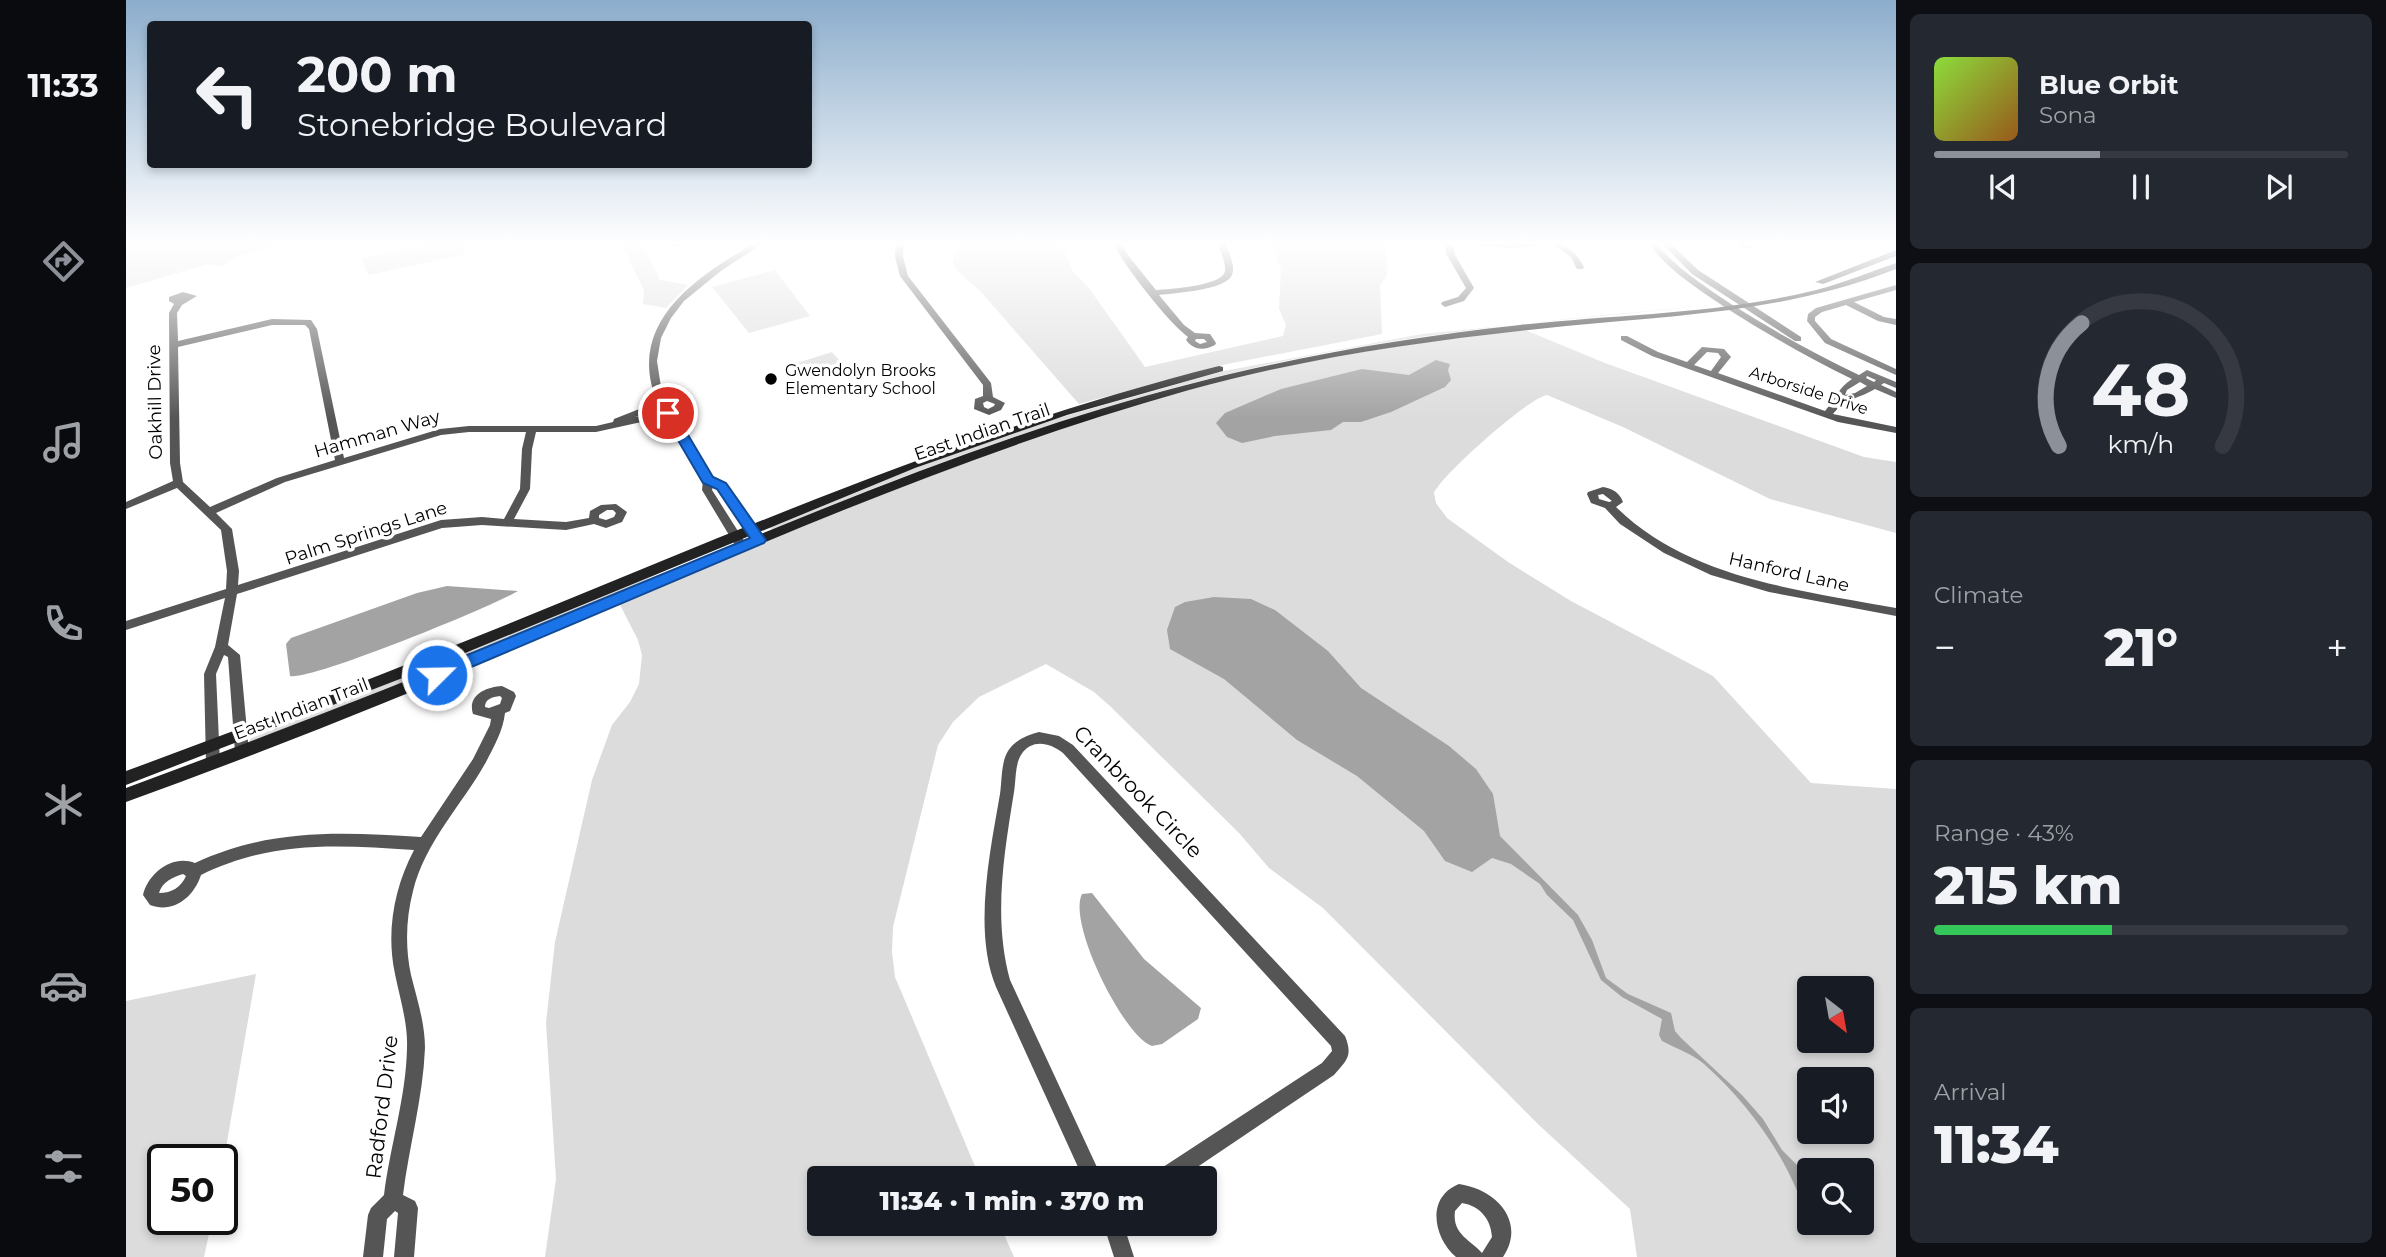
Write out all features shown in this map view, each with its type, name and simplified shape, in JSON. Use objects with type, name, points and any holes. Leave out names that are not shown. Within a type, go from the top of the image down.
[{"type":"main road","name":"East Indian Trail","points":[[126,795],[212,755],[365,706],[879,477],[1011,430],[1131,392],[1249,362],[1442,328],[1729,302],[1745,306],[1766,302]]},
{"type":"main road","name":"East Indian Trail","points":[[126,778],[212,755]]},
{"type":"street","points":[[681,302],[665,319],[656,343],[653,362],[656,387],[708,480],[722,486],[754,534]]},
{"type":"street","points":[[924,302],[988,385],[988,398]]},
{"type":"street","points":[[1160,302],[1181,327],[1194,336]]},
{"type":"street","points":[[1445,304],[1452,302]]},
{"type":"street","points":[[1729,302],[1774,335],[1878,383],[1896,395]]},
{"type":"street","points":[[1895,372],[1828,341],[1814,328],[1811,321],[1814,313],[1847,302],[1881,319],[1896,320]]},
{"type":"street","points":[[1863,302],[1896,320]]},
{"type":"street","name":"Oakhill Drive","points":[[178,484],[175,463],[173,313],[179,303]]},
{"type":"street","points":[[1745,306],[1788,334],[1863,376]]},
{"type":"street","points":[[173,345],[282,320],[308,322],[313,329],[340,462]]},
{"type":"street","name":"Arborside Drive","points":[[1624,338],[1688,366],[1827,415],[1896,430]]},
{"type":"street","points":[[1688,366],[1701,351],[1715,349],[1726,357],[1713,374]]},
{"type":"street","points":[[1827,415],[1839,400],[1843,389],[1880,366]]},
{"type":"street","points":[[1839,400],[1858,395],[1895,372]]},
{"type":"street","points":[[1878,383],[1896,385]]},
{"type":"street","name":"Hamman Way","points":[[209,512],[262,487],[448,431],[604,428],[666,408]]},
{"type":"street","points":[[507,523],[526,489],[526,454],[531,431]]},
{"type":"street","points":[[708,480],[706,490],[739,541]]},
{"type":"street","points":[[126,506],[178,484],[222,524],[228,535],[232,591],[221,647],[210,674],[212,755]]},
{"type":"street","name":"Hanford Lane","points":[[1609,506],[1624,521],[1668,550],[1715,572],[1783,591],[1896,611]]},
{"type":"street","name":"Palm Springs Lane","points":[[126,625],[441,524],[467,521],[566,526],[594,520]]},
{"type":"street","points":[[221,647],[234,655],[242,744]]},
{"type":"street","name":"Radford Drive","points":[[373,1257],[378,1215],[393,1200],[416,1048],[413,1014],[400,955],[400,916],[408,880],[424,844],[479,761],[497,725],[498,712]]},
{"type":"street","name":"Cranbrook Circle","points":[[1087,1166],[1002,981],[993,953],[993,912],[1013,755],[1018,747],[1034,738],[1054,738],[1068,749],[1339,1042],[1341,1054],[1328,1069],[1182,1166]]},
{"type":"street","points":[[193,872],[226,855],[282,840],[323,838],[424,844]]},
{"type":"street","points":[[1474,1257],[1454,1242],[1446,1227],[1444,1212],[1448,1200],[1459,1193],[1481,1198],[1499,1218],[1503,1233],[1501,1247],[1490,1257]]},
{"type":"street","name":"Radford Drive","points":[[393,1200],[408,1208],[404,1257]]},
{"type":"street","points":[[1117,1236],[1124,1257]]},
{"type":"shaded area","points":[[643,302],[672,302],[666,308],[643,304]]},
{"type":"shaded area","points":[[724,302],[799,302],[810,316],[749,333]]},
{"type":"shaded area","points":[[990,302],[1099,302],[1145,367],[1283,336],[1286,325],[1279,309],[1279,302],[1381,302],[1382,334],[1227,364],[1079,404]]},
{"type":"shaded area","points":[[1518,324],[1367,345],[1191,383],[1010,438],[773,529],[767,528],[901,473],[1048,421],[1224,371],[1422,334]]},
{"type":"shaded area","points":[[1525,330],[1605,363],[1864,457],[1896,462],[1896,533],[1770,499],[1623,427],[1547,395],[1522,409],[1486,438],[1434,493],[1436,503],[1447,518],[1508,562],[1571,601],[1713,676],[1811,783],[1896,789],[1896,1257],[1637,1257],[1630,1209],[1539,1125],[1323,908],[1269,868],[1239,833],[1110,706],[1094,692],[1046,664],[979,697],[953,722],[938,745],[893,927],[895,977],[975,1166],[807,1166],[807,1236],[1005,1236],[1014,1257],[545,1257],[556,1179],[546,1023],[555,942],[592,780],[612,725],[630,702],[639,684],[642,655],[638,640],[619,603],[907,484],[1053,431],[1202,386],[1282,367],[1403,346]]},
{"type":"shaded area","points":[[832,352],[846,368],[810,379],[797,363]]},
{"type":"shaded area","points":[[1436,360],[1450,364],[1448,370],[1451,380],[1445,387],[1391,412],[1361,422],[1343,422],[1331,430],[1275,436],[1242,443],[1227,437],[1216,423],[1225,413],[1281,389],[1362,369],[1409,375]]},
{"type":"shaded area","points":[[677,565],[465,659],[249,742],[251,738]]},
{"type":"shaded area","points":[[447,586],[518,591],[364,656],[304,675],[290,676],[286,644],[291,638],[417,593]]},
{"type":"shaded area","points":[[1214,597],[1251,599],[1275,610],[1328,651],[1361,688],[1449,746],[1476,769],[1493,794],[1500,836],[1578,915],[1592,940],[1606,978],[1628,994],[1671,1013],[1675,1031],[1742,1095],[1763,1119],[1782,1150],[1797,1165],[1797,1192],[1778,1153],[1736,1096],[1704,1064],[1662,1041],[1659,1035],[1662,1019],[1622,997],[1601,980],[1573,920],[1547,895],[1540,884],[1511,864],[1492,858],[1472,872],[1445,861],[1424,831],[1357,776],[1297,740],[1224,679],[1170,649],[1167,630],[1175,607],[1185,602]]},
{"type":"shaded area","points":[[1092,893],[1144,959],[1201,1008],[1198,1019],[1162,1044],[1152,1046],[1140,1038],[1127,1023],[1101,978],[1083,929],[1080,908],[1082,894]]},
{"type":"shaded area","points":[[256,974],[227,1144],[147,1144],[147,1235],[209,1235],[204,1257],[126,1257],[126,1001]]},
{"type":"place","name":"Gwendolyn Brooks Elementary School","points":[[771,379]]},
{"type":"route","points":[[437,675],[758,540],[722,486],[708,480],[668,413]]}]
